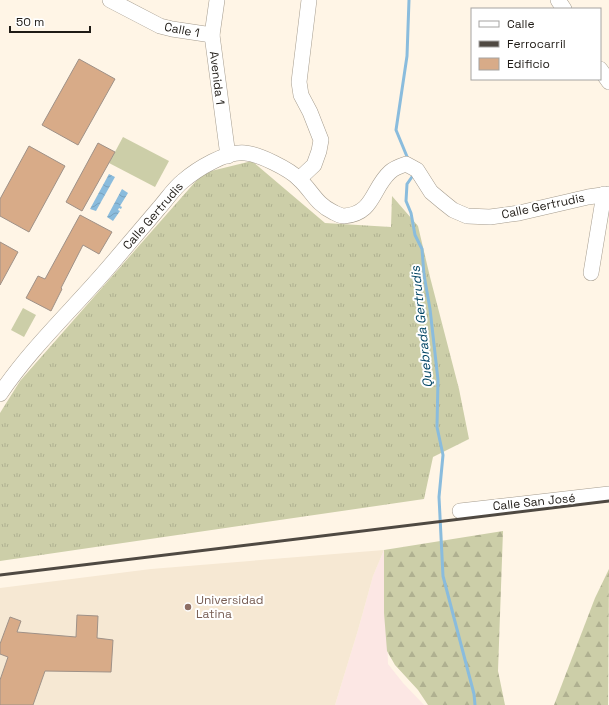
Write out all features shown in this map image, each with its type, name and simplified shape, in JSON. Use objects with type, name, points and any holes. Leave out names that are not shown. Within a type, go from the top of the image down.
[{"type":"street","name":"Calle 1","points":[[110,0],[160,26],[212,35]]},
{"type":"street","name":"Avenida 1","points":[[217,0],[212,35],[228,156]]},
{"type":"street","points":[[298,179],[314,165],[321,140],[310,112],[301,95],[299,82],[308,0]]},
{"type":"street","points":[[601,70],[609,82]]},
{"type":"street","name":"Calle Gertrudis","points":[[0,394],[38,345],[99,278],[182,182],[205,165],[228,156],[244,153],[258,155],[276,164],[298,179],[316,201],[326,209],[342,216],[357,214],[370,203],[392,170],[406,164],[416,170],[431,192],[453,210],[467,216],[490,217],[519,213],[607,194]]},
{"type":"street","points":[[591,273],[607,194]]},
{"type":"street","name":"Calle San José","points":[[460,511],[609,494]]},
{"type":"shaded area","points":[[384,550],[388,664],[403,683],[424,705],[335,705],[373,576]]},
{"type":"shaded area","name":"Universidad Latina","points":[[384,550],[373,576],[335,705],[0,705],[0,588],[151,569]]},
{"type":"green space","points":[[123,137],[169,161],[155,187],[109,163]]},
{"type":"green space","points":[[252,161],[325,223],[391,227],[392,196],[418,226],[459,389],[469,439],[433,457],[424,499],[0,561],[0,413],[20,381],[203,173]]},
{"type":"green space","points":[[23,308],[36,315],[24,337],[11,330]]},
{"type":"green space","points":[[503,531],[498,671],[505,705],[428,705],[418,690],[395,665],[387,651],[384,613],[384,550]]},
{"type":"green space","points":[[609,569],[608,705],[554,705],[595,598]]},
{"type":"water","points":[[109,174],[115,177],[96,211],[90,209]]},
{"type":"water","points":[[122,189],[128,193],[120,206],[122,207],[121,209],[119,208],[118,210],[120,211],[113,221],[107,217]]},
{"type":"building","points":[[79,59],[115,79],[78,145],[42,125]]},
{"type":"building","points":[[98,143],[115,152],[82,211],[66,202]]},
{"type":"building","points":[[29,146],[65,166],[29,232],[0,216],[0,199]]},
{"type":"building","points":[[80,215],[112,232],[99,254],[83,245],[51,311],[26,298],[38,276],[45,279]]},
{"type":"building","points":[[0,242],[18,252],[0,285]]},
{"type":"building","points":[[77,615],[98,616],[97,638],[113,640],[111,672],[45,671],[33,705],[0,705],[0,680],[8,657],[0,654],[0,644],[10,617],[21,621],[17,632],[76,637]]},
{"type":"waterway","name":"Quebrada Gertrudis","points":[[408,159],[396,130],[407,56],[409,0]]},
{"type":"waterway","name":"Quebrada Gertrudis","points":[[414,174],[407,184],[406,201],[411,213],[415,235],[422,249],[438,380],[437,427],[443,455],[439,497],[443,576],[474,694],[475,705]]},
{"type":"railway","points":[[0,575],[609,501]]},
{"type":"place","name":"Universidad Latina","points":[[188,607]]}]
